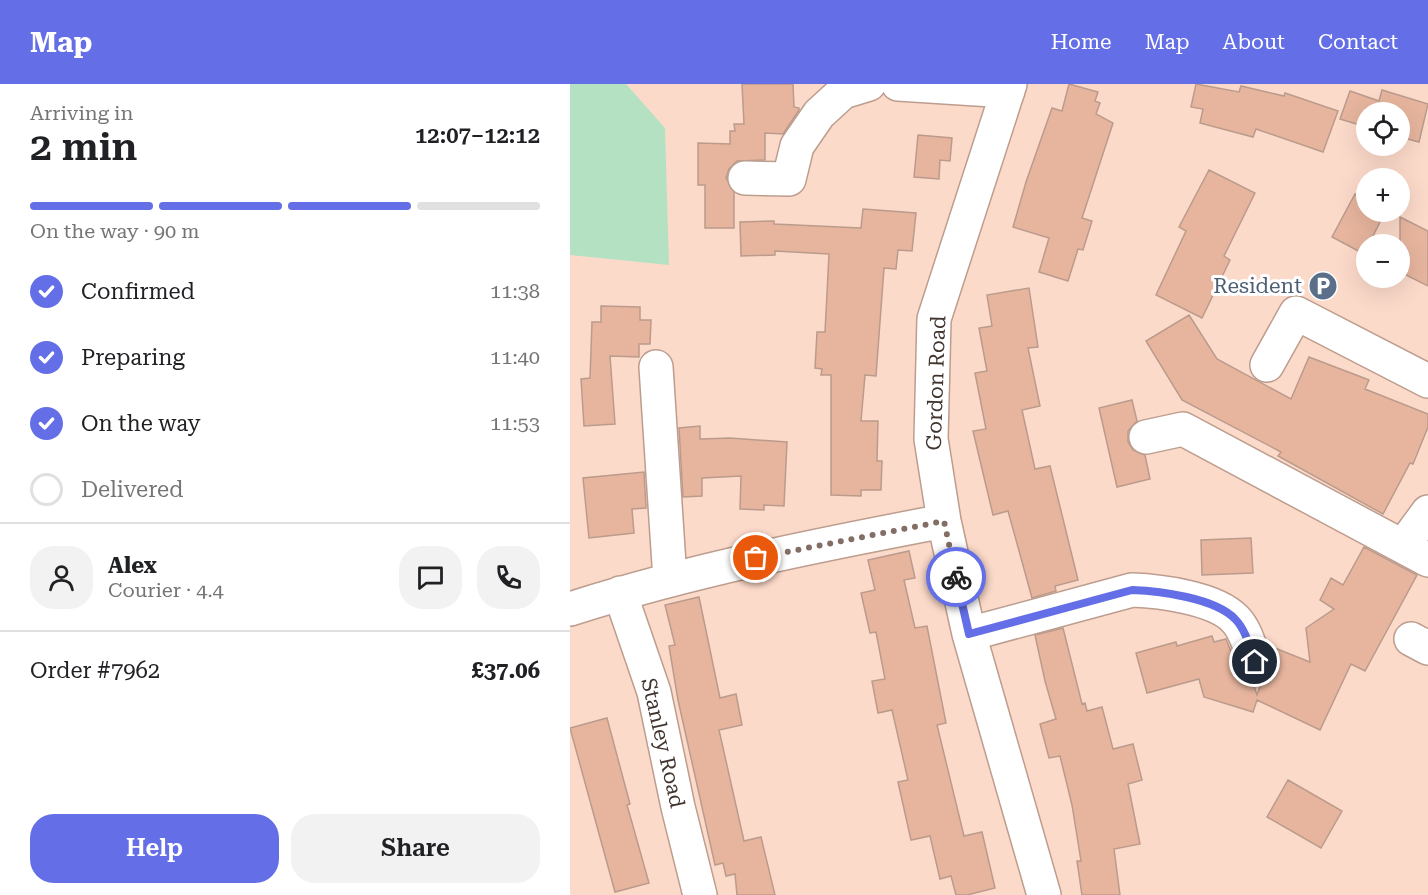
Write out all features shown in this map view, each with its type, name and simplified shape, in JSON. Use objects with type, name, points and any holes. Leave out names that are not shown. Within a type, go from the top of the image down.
[{"type":"street","points":[[746,178],[789,179],[797,146],[819,114],[843,92],[869,84]]},
{"type":"street","points":[[898,84],[1009,87]]},
{"type":"street","name":"Gordon Road","points":[[1009,87],[934,319],[931,439],[944,521],[969,634],[1044,895]]},
{"type":"street","points":[[1268,365],[1296,314],[1428,381]]},
{"type":"street","points":[[656,367],[670,580]]},
{"type":"street","points":[[1146,436],[1183,429],[1415,553],[1428,512]]},
{"type":"street","points":[[570,609],[620,593],[777,553],[944,521]]},
{"type":"street","points":[[969,634],[1132,590],[1151,591],[1209,604],[1225,611],[1236,620],[1245,634],[1255,662]]},
{"type":"street","name":"Stanley Road","points":[[620,593],[654,692],[678,807],[700,895]]},
{"type":"green space","points":[[570,84],[626,84],[665,128],[669,265],[570,255]]},
{"type":"building","points":[[742,84],[793,84],[794,107],[799,110],[783,134],[765,133],[765,160],[737,161],[729,169],[726,178],[734,192],[734,228],[705,228],[705,185],[698,185],[698,143],[730,144],[730,131],[735,131],[734,124],[744,124]]},
{"type":"building","points":[[1069,84],[1098,92],[1095,101],[1100,103],[1096,114],[1113,123],[1082,218],[1092,221],[1083,250],[1078,249],[1068,281],[1039,272],[1049,238],[1013,227],[1052,108],[1062,111]]},
{"type":"building","points":[[1196,84],[1239,92],[1241,86],[1284,96],[1285,93],[1338,111],[1323,152],[1256,129],[1253,137],[1200,123],[1203,109],[1191,107]]},
{"type":"building","points":[[1382,90],[1428,104],[1419,142],[1410,140],[1410,102],[1356,102],[1356,124],[1340,119],[1350,91],[1379,101]]},
{"type":"building","points":[[918,135],[952,138],[950,161],[940,160],[939,179],[914,177]]},
{"type":"building","points":[[1209,170],[1255,193],[1224,256],[1230,260],[1202,318],[1156,295],[1186,231],[1179,227]]},
{"type":"building","points":[[1355,194],[1356,222],[1380,222],[1374,234],[1356,234],[1356,250],[1332,237]]},
{"type":"building","points":[[863,209],[916,213],[912,251],[898,250],[896,269],[884,268],[876,376],[865,375],[861,421],[878,421],[877,461],[882,461],[881,490],[861,490],[861,496],[831,495],[831,375],[821,375],[822,369],[815,368],[817,332],[825,332],[829,254],[775,251],[775,255],[741,256],[740,222],[774,221],[774,224],[861,228]]},
{"type":"building","points":[[1400,222],[1410,222],[1428,231],[1428,286],[1410,277],[1410,234],[1400,234]]},
{"type":"building","points":[[1029,288],[1038,347],[1028,348],[1040,406],[1022,410],[1035,469],[1050,466],[1078,580],[1055,586],[1056,591],[1032,598],[1008,511],[993,515],[973,431],[986,429],[975,373],[987,371],[979,328],[992,326],[987,295]]},
{"type":"building","points":[[601,306],[640,307],[640,320],[651,320],[650,344],[639,344],[639,357],[610,356],[615,424],[584,426],[581,379],[590,378],[592,322],[601,322]]},
{"type":"building","points":[[1189,315],[1217,359],[1291,399],[1309,357],[1369,380],[1365,389],[1428,414],[1428,427],[1413,464],[1410,463],[1383,514],[1278,456],[1281,452],[1182,400],[1146,341]]},
{"type":"building","points":[[1132,400],[1137,421],[1128,431],[1128,442],[1133,450],[1145,455],[1150,479],[1117,487],[1099,408]]},
{"type":"building","points":[[700,426],[700,439],[730,438],[787,442],[784,506],[764,505],[764,510],[740,509],[741,476],[702,478],[702,496],[683,497],[679,428]]},
{"type":"building","points":[[644,472],[646,508],[632,509],[634,533],[589,538],[583,478]]},
{"type":"building","points":[[1251,538],[1253,573],[1202,575],[1201,540]]},
{"type":"building","points":[[1364,547],[1417,575],[1365,671],[1351,664],[1320,730],[1257,700],[1253,712],[1204,697],[1199,679],[1147,693],[1136,653],[1176,642],[1177,646],[1212,636],[1214,642],[1226,639],[1238,669],[1243,676],[1252,680],[1257,695],[1263,678],[1273,666],[1275,648],[1310,662],[1306,628],[1334,609],[1320,600],[1331,578],[1343,585]]},
{"type":"building","points":[[909,551],[915,578],[904,580],[915,628],[927,626],[946,723],[937,725],[964,836],[982,832],[995,888],[967,895],[956,895],[951,876],[940,879],[930,836],[911,840],[898,782],[908,780],[892,710],[878,713],[872,681],[885,679],[876,632],[870,633],[861,593],[875,590],[868,560]]},
{"type":"building","points":[[699,597],[720,698],[736,694],[742,725],[719,730],[744,841],[761,837],[775,895],[737,895],[735,874],[726,876],[723,863],[715,865],[678,700],[669,646],[675,645],[665,605]]},
{"type":"building","points":[[1063,628],[1082,704],[1085,703],[1087,711],[1102,707],[1113,749],[1133,744],[1142,780],[1128,784],[1140,844],[1114,849],[1120,895],[1082,895],[1077,861],[1081,861],[1072,805],[1060,756],[1049,758],[1040,724],[1056,719],[1035,635]]},
{"type":"building","points":[[607,718],[630,804],[627,805],[649,883],[615,892],[570,728]]},
{"type":"building","points":[[1288,780],[1342,811],[1321,848],[1267,817]]},
{"type":"way so far","points":[[756,558],[944,521],[956,577]]},
{"type":"place","name":"Resident","points":[[1323,286]]},
{"type":"route","points":[[956,577],[969,634],[1132,590],[1151,591],[1209,604],[1225,611],[1236,620],[1245,634],[1255,662]]}]
